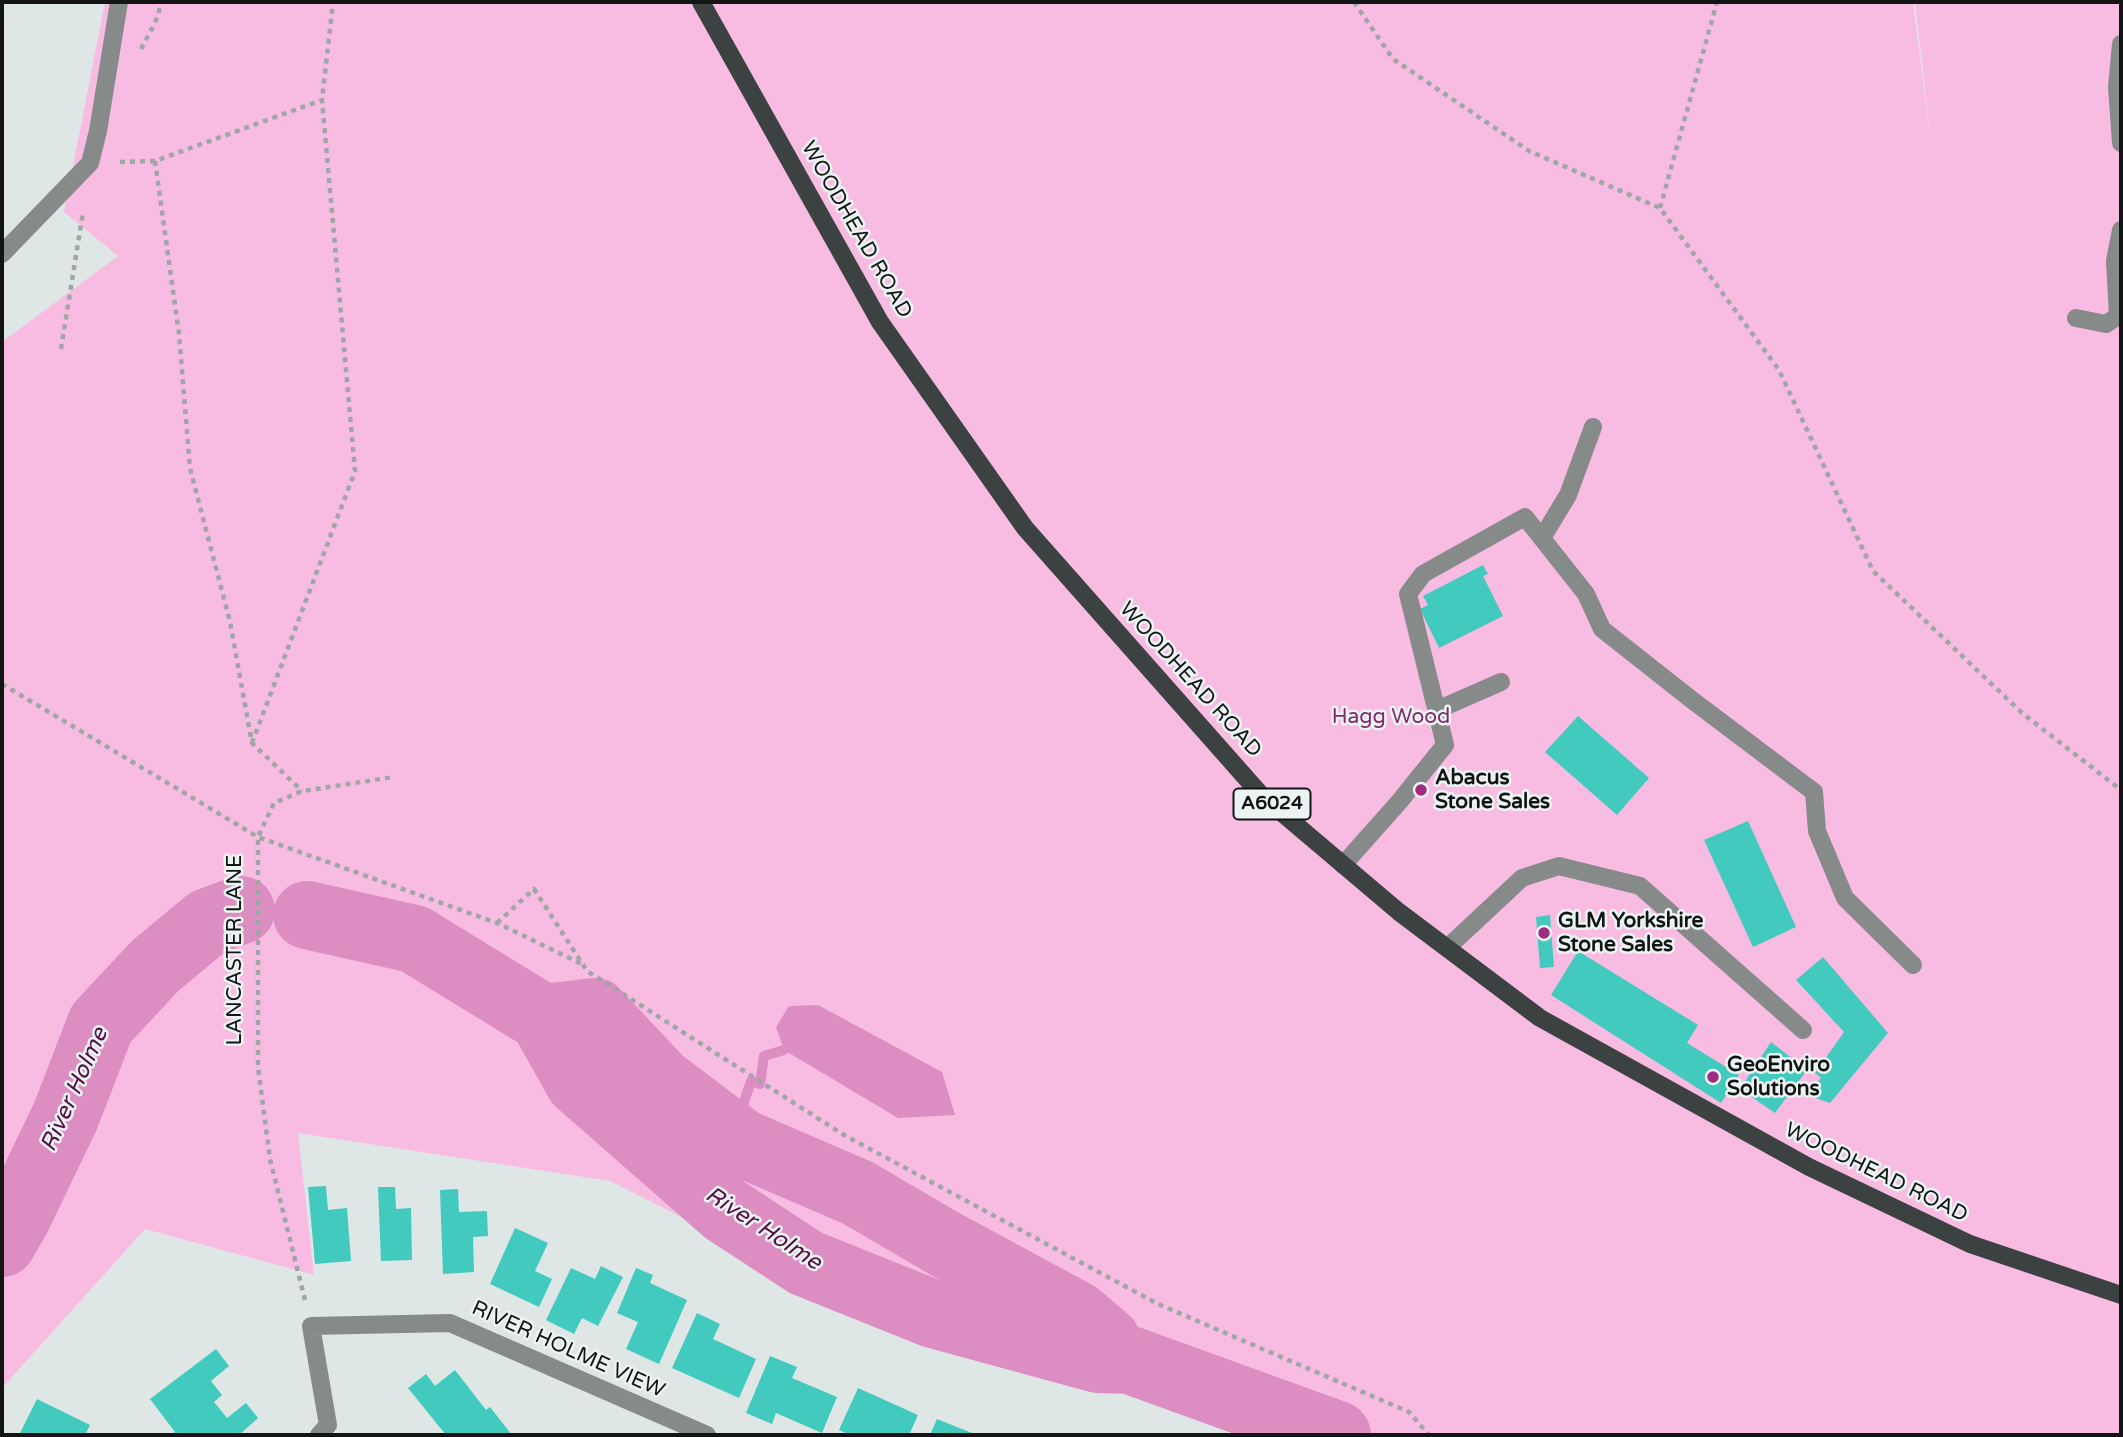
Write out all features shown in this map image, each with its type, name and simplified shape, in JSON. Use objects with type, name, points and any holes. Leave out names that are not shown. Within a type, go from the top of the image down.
[{"type":"main road","name":"WOODHEAD ROAD","points":[[701,2],[880,322],[1025,528],[1262,796],[1399,912],[1540,1018],[1809,1167],[1970,1244],[2121,1295]]},
{"type":"street","points":[[2,254],[90,163],[98,131],[119,2]]},
{"type":"street","points":[[2121,44],[2116,88],[2121,143]]},
{"type":"street","points":[[2076,318],[2106,324],[2118,316],[2115,261],[2121,230]]},
{"type":"street","points":[[1542,538],[1567,495],[1593,427]]},
{"type":"street","points":[[1343,865],[1445,745],[1408,594],[1423,574],[1525,517],[1586,594],[1602,629],[1692,701],[1814,792],[1817,831],[1845,898],[1913,965]]},
{"type":"street","points":[[1437,710],[1501,682]]},
{"type":"street","points":[[1447,948],[1522,877],[1559,866],[1640,886],[1803,1030]]},
{"type":"street","name":"RIVER HOLME VIEW","points":[[311,1326],[450,1323],[707,1435]]},
{"type":"street","points":[[311,1326],[328,1425],[319,1435]]},
{"type":"path","points":[[251,743],[355,471],[322,100],[333,2]]},
{"type":"path","points":[[1354,2],[1393,59],[1529,151],[1660,208],[1779,370],[1873,571],[2022,713],[2121,790]]},
{"type":"path","points":[[1660,208],[1717,2]]},
{"type":"path","points":[[302,791],[251,743],[230,622],[190,468],[178,334],[155,161],[322,100]]},
{"type":"path","points":[[61,349],[90,163]]},
{"type":"path","name":"LANCASTER LANE","points":[[2,684],[258,837],[258,1067],[269,1151],[311,1326]]},
{"type":"path","points":[[394,777],[302,791],[274,803],[258,837],[497,923],[583,964]]},
{"type":"path","points":[[497,923],[534,889],[587,971],[844,1135],[1158,1304],[1409,1412],[1429,1435]]},
{"type":"green space","name":"Hagg Wood","points":[[105,2],[1913,2],[1932,151],[1915,2],[2121,2],[2121,1435],[1240,1435],[806,1280],[610,1181],[298,1133],[314,1275],[145,1229],[2,1388],[2,342],[118,256],[64,212]]},
{"type":"shaded area","points":[[818,1005],[942,1072],[955,1115],[898,1118],[784,1050],[776,1027],[789,1006]]},
{"type":"building","points":[[1483,565],[1488,574],[1483,576],[1503,616],[1439,648],[1420,609],[1428,605],[1423,596]]},
{"type":"building","points":[[1578,716],[1649,778],[1617,815],[1545,752]]},
{"type":"building","points":[[1748,821],[1796,927],[1753,947],[1704,840]]},
{"type":"building","points":[[1550,915],[1554,967],[1540,968],[1536,917]]},
{"type":"building","points":[[1578,951],[1698,1025],[1687,1043],[1739,1075],[1721,1103],[1551,995]]},
{"type":"building","points":[[1823,957],[1888,1033],[1830,1103],[1807,1095],[1821,1078],[1815,1073],[1844,1032],[1796,980]]},
{"type":"building","points":[[1771,1042],[1807,1070],[1775,1113],[1740,1089]]},
{"type":"building","points":[[326,1186],[328,1210],[347,1208],[351,1261],[315,1264],[308,1187]]},
{"type":"building","points":[[378,1187],[395,1187],[396,1209],[411,1208],[412,1260],[381,1261]]},
{"type":"building","points":[[458,1189],[459,1212],[487,1211],[488,1236],[473,1237],[474,1272],[443,1274],[440,1190]]},
{"type":"building","points":[[515,1228],[548,1243],[535,1271],[552,1279],[539,1307],[490,1284]]},
{"type":"building","points":[[601,1266],[623,1277],[598,1326],[582,1318],[574,1334],[546,1320],[571,1268],[595,1279]]},
{"type":"building","points":[[636,1268],[653,1275],[650,1283],[687,1300],[659,1364],[626,1349],[638,1322],[617,1313]]},
{"type":"building","points":[[697,1313],[720,1324],[713,1339],[756,1359],[739,1398],[672,1368]]},
{"type":"building","points":[[216,1349],[229,1366],[211,1381],[222,1395],[214,1402],[227,1418],[246,1403],[258,1418],[239,1435],[171,1435],[175,1432],[150,1399]]},
{"type":"building","points":[[770,1356],[797,1367],[792,1378],[837,1397],[822,1433],[776,1413],[772,1424],[746,1413]]},
{"type":"building","points":[[455,1370],[486,1410],[490,1407],[512,1435],[446,1435],[408,1388],[426,1374],[435,1386]]},
{"type":"building","points":[[858,1388],[918,1415],[909,1435],[850,1435],[839,1430]]},
{"type":"building","points":[[37,1399],[90,1425],[85,1435],[19,1435]]},
{"type":"building","points":[[937,1419],[977,1435],[930,1435]]},
{"type":"waterway","name":"River Holme","points":[[2,1243],[66,1115],[101,1024],[155,966],[208,922],[241,910]]},
{"type":"waterway","name":"River Holme","points":[[307,915],[414,939],[543,1018],[579,1082],[725,1210],[806,1263],[933,1314],[1098,1359],[1130,1360],[1337,1435]]},
{"type":"waterway","name":"River Holme","points":[[543,1018],[595,1012],[660,1081],[742,1143],[858,1193],[1078,1316],[1107,1341]]},
{"type":"waterway","points":[[733,1136],[751,1081],[760,1084],[764,1056],[784,1050]]},
{"type":"place","name":"Abacus Stone Sales","points":[[1421,790]]},
{"type":"place","name":"GLM Yorkshire Stone Sales","points":[[1544,933]]},
{"type":"place","name":"GeoEnviro Solutions","points":[[1713,1077]]}]
